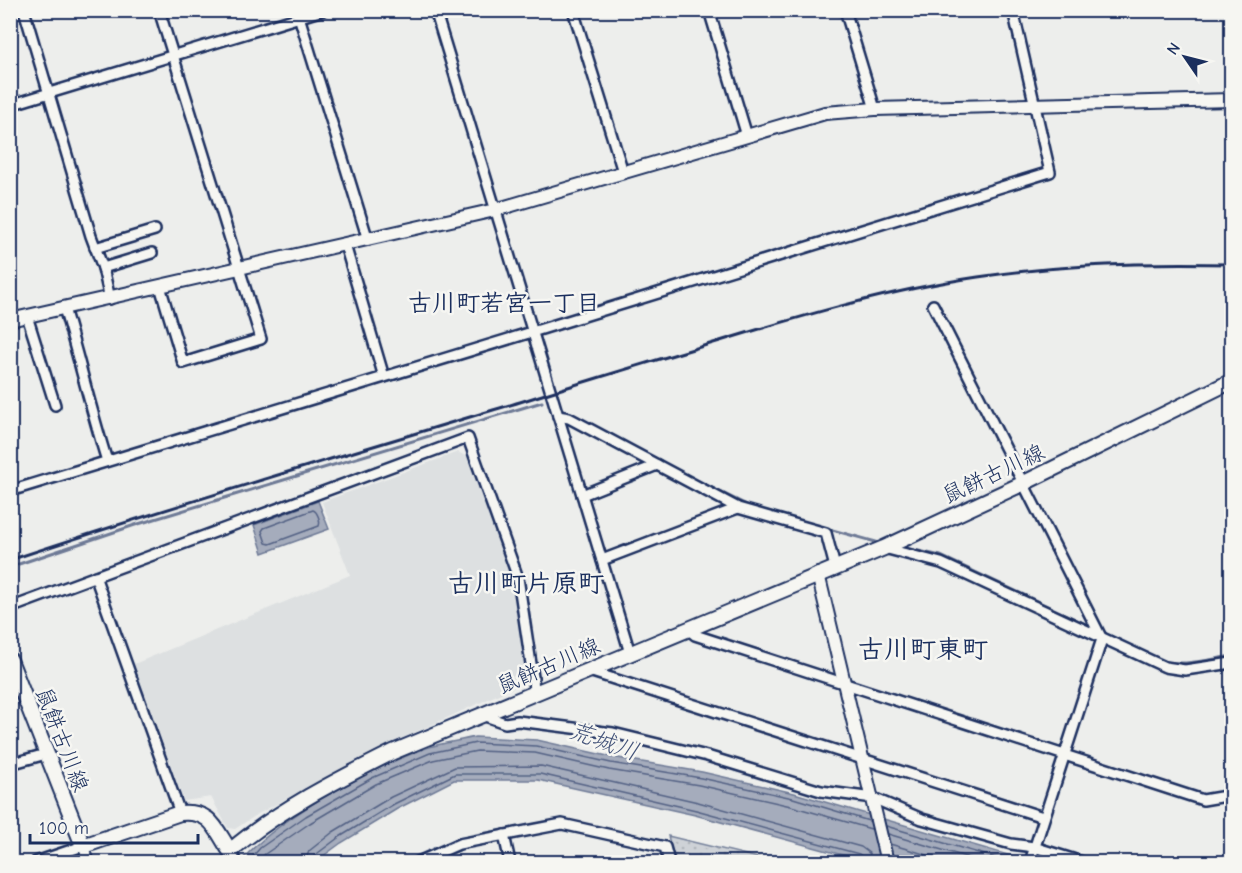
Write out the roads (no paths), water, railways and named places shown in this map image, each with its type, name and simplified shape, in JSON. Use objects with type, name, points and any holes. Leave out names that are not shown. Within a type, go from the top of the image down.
[{"type":"main road","name":"鼠餅古川線","points":[[180,813],[199,813],[205,816],[212,823],[233,860],[247,837],[334,782],[393,752],[884,548],[1024,483],[1232,381]]},
{"type":"main road","name":"鼠餅古川線","points":[[10,660],[15,686],[46,754],[82,846]]},
{"type":"main road","points":[[82,846],[180,813]]},
{"type":"street","points":[[24,10],[103,268],[110,298]]},
{"type":"street","points":[[159,10],[261,339],[183,363],[160,286]]},
{"type":"street","points":[[10,105],[173,56],[298,14],[324,10]]},
{"type":"street","points":[[435,10],[630,653]]},
{"type":"street","points":[[573,10],[623,172]]},
{"type":"street","points":[[709,10],[747,136]]},
{"type":"street","points":[[845,10],[875,109]]},
{"type":"street","points":[[10,491],[1050,172],[1013,10]]},
{"type":"street","points":[[298,14],[368,240]]},
{"type":"street","points":[[10,320],[495,210],[825,113],[875,109],[1232,100]]},
{"type":"street","points":[[95,248],[155,230]]},
{"type":"street","points":[[345,244],[384,377]]},
{"type":"street","points":[[103,268],[152,253]]},
{"type":"street","points":[[933,305],[1102,639],[1030,862]]},
{"type":"street","points":[[64,308],[107,461]]},
{"type":"street","points":[[27,316],[55,405]]},
{"type":"street","points":[[558,416],[569,418],[738,508],[826,533],[835,567]]},
{"type":"street","points":[[10,608],[468,438],[518,578],[534,693]]},
{"type":"street","points":[[582,495],[657,465]]},
{"type":"street","points":[[602,560],[738,508]]},
{"type":"street","points":[[884,548],[941,563],[1165,667],[1185,670],[1232,663]]},
{"type":"street","points":[[818,574],[887,862]]},
{"type":"street","points":[[95,576],[180,813]]},
{"type":"street","points":[[688,629],[695,635],[1203,800],[1232,795]]},
{"type":"street","points":[[589,670],[1043,817]]},
{"type":"street","points":[[483,715],[505,723],[518,721],[613,733],[707,756],[821,791],[873,801],[922,819],[1011,844],[1034,847],[1082,862]]},
{"type":"street","points":[[10,765],[46,754]]},
{"type":"street","points":[[418,862],[459,844],[562,824],[665,847],[669,862]]},
{"type":"street","points":[[504,835],[510,862]]},
{"type":"street","points":[[36,862],[82,846],[89,862]]},
{"type":"water","points":[[318,501],[329,529],[263,553],[254,525]]},
{"type":"water","points":[[475,737],[537,740],[612,757],[702,772],[794,793],[1032,862],[868,862],[695,815],[538,780],[454,780],[397,809],[341,843],[315,862],[240,862],[278,827],[352,781],[426,748]]},
{"type":"waterway","points":[[10,567],[135,525],[542,402]]},
{"type":"waterway","points":[[613,436],[622,441]]},
{"type":"waterway","points":[[630,445],[669,466]]},
{"type":"waterway","points":[[688,476],[753,508]]},
{"type":"waterway","points":[[796,520],[876,542]]},
{"type":"waterway","points":[[901,547],[941,556],[1088,625]]},
{"type":"waterway","points":[[1108,635],[1140,652],[1166,662],[1188,663],[1232,656]]},
{"type":"railway","points":[[10,560],[620,371],[880,296],[945,282],[1041,269],[1168,263],[1232,264]]},
{"type":"district","name":"古川町若宮一丁目","points":[[504,303]]},
{"type":"district","name":"古川町片原町","points":[[526,583]]},
{"type":"district","name":"古川町東町","points":[[923,649]]},
{"type":"water label","name":"荒城川","points":[[604,741]]}]
